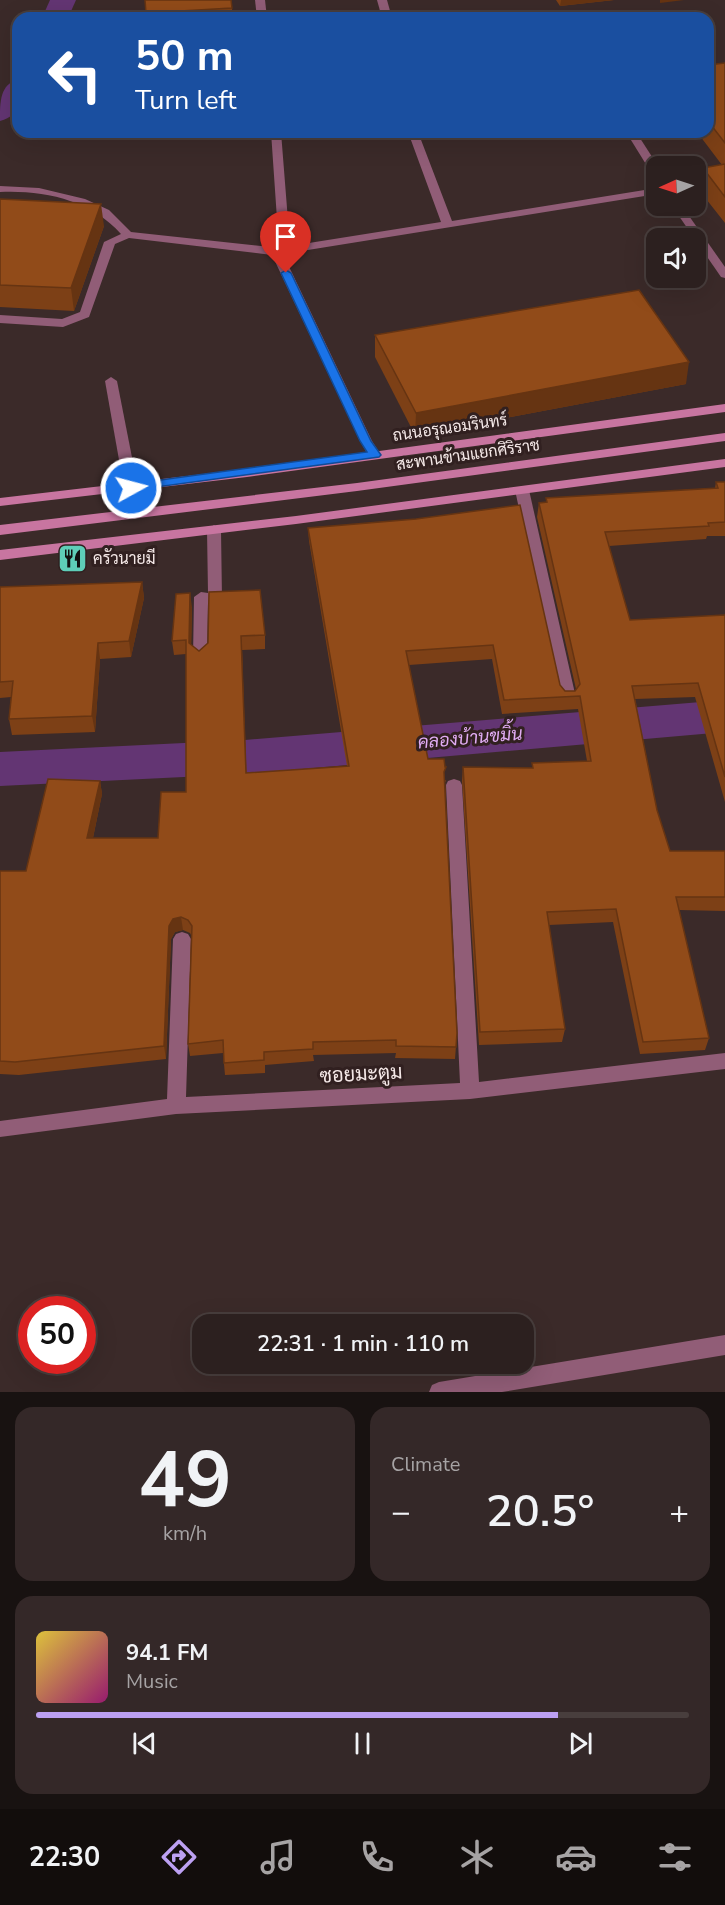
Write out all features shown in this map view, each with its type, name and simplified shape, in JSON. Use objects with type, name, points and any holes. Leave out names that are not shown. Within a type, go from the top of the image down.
[{"type":"main road","name":"ถนนอรุณอมรินทร์","points":[[0,502],[131,488],[725,408]]},
{"type":"main road","name":"สะพานข้ามแยกศิริราช","points":[[0,530],[357,487],[725,437]]},
{"type":"main road","points":[[0,555],[214,530],[725,463]]},
{"type":"street","points":[[276,138],[280,252],[366,441],[375,455]]},
{"type":"street","points":[[415,138],[448,225]]},
{"type":"street","points":[[635,138],[646,156]]},
{"type":"street","points":[[706,184],[725,181]]},
{"type":"street","points":[[0,189],[16,188],[64,197],[106,213],[128,236]]},
{"type":"street","points":[[0,319],[63,322],[85,314],[110,242],[128,236],[280,252],[646,193]]},
{"type":"street","points":[[684,216],[725,275]]},
{"type":"street","points":[[111,381],[131,488]]},
{"type":"street","points":[[522,490],[568,698]]},
{"type":"street","points":[[200,657],[201,597],[215,598],[214,530]]},
{"type":"street","points":[[454,785],[470,1091]]},
{"type":"street","points":[[176,1106],[182,939]]},
{"type":"street","name":"ซอยมะตูม","points":[[0,1129],[176,1106],[470,1091],[725,1061]]},
{"type":"street","points":[[439,1392],[725,1345]]},
{"type":"building","points":[[145,0],[231,0],[232,8],[163,12],[146,12]]},
{"type":"building","points":[[725,63],[725,143],[714,129],[714,64]]},
{"type":"building","points":[[725,164],[725,197],[706,172],[706,167]]},
{"type":"building","points":[[0,199],[101,204],[71,288],[0,285]]},
{"type":"building","points":[[639,290],[689,362],[416,413],[375,335]]},
{"type":"building","points":[[716,482],[725,482],[725,522],[708,523],[709,526],[605,532],[630,620],[725,615],[725,777],[698,683],[632,686],[657,810],[670,851],[725,851],[725,897],[676,897],[709,1038],[643,1042],[616,909],[547,912],[565,1029],[480,1032],[463,767],[533,768],[532,763],[591,761],[580,696],[504,700],[493,645],[406,651],[428,759],[444,759],[446,767],[444,772],[456,1047],[396,1046],[396,1040],[313,1042],[313,1049],[264,1052],[264,1060],[224,1063],[223,1040],[188,1044],[192,926],[188,920],[181,917],[173,919],[169,926],[164,1046],[15,1062],[0,1061],[0,871],[26,871],[48,779],[100,781],[87,838],[158,838],[161,792],[186,792],[186,640],[172,641],[176,594],[190,593],[189,643],[199,651],[208,643],[209,592],[260,590],[265,635],[241,636],[246,773],[349,766],[308,528],[416,519],[520,505],[560,685],[565,691],[575,691],[580,684],[539,503],[547,502],[546,498],[718,488]]},
{"type":"building","points":[[142,582],[129,641],[98,643],[92,716],[9,719],[13,681],[0,682],[0,587]]},
{"type":"waterway","points":[[58,12],[63,0]]},
{"type":"waterway","points":[[0,112],[12,96]]},
{"type":"waterway","name":"คลองบ้านขมิ้น","points":[[0,769],[245,757],[725,716]]},
{"type":"place","name":"ครัวนายมี","points":[[72,559]]},
{"type":"route","points":[[131,488],[375,455],[366,441],[286,273]]}]
